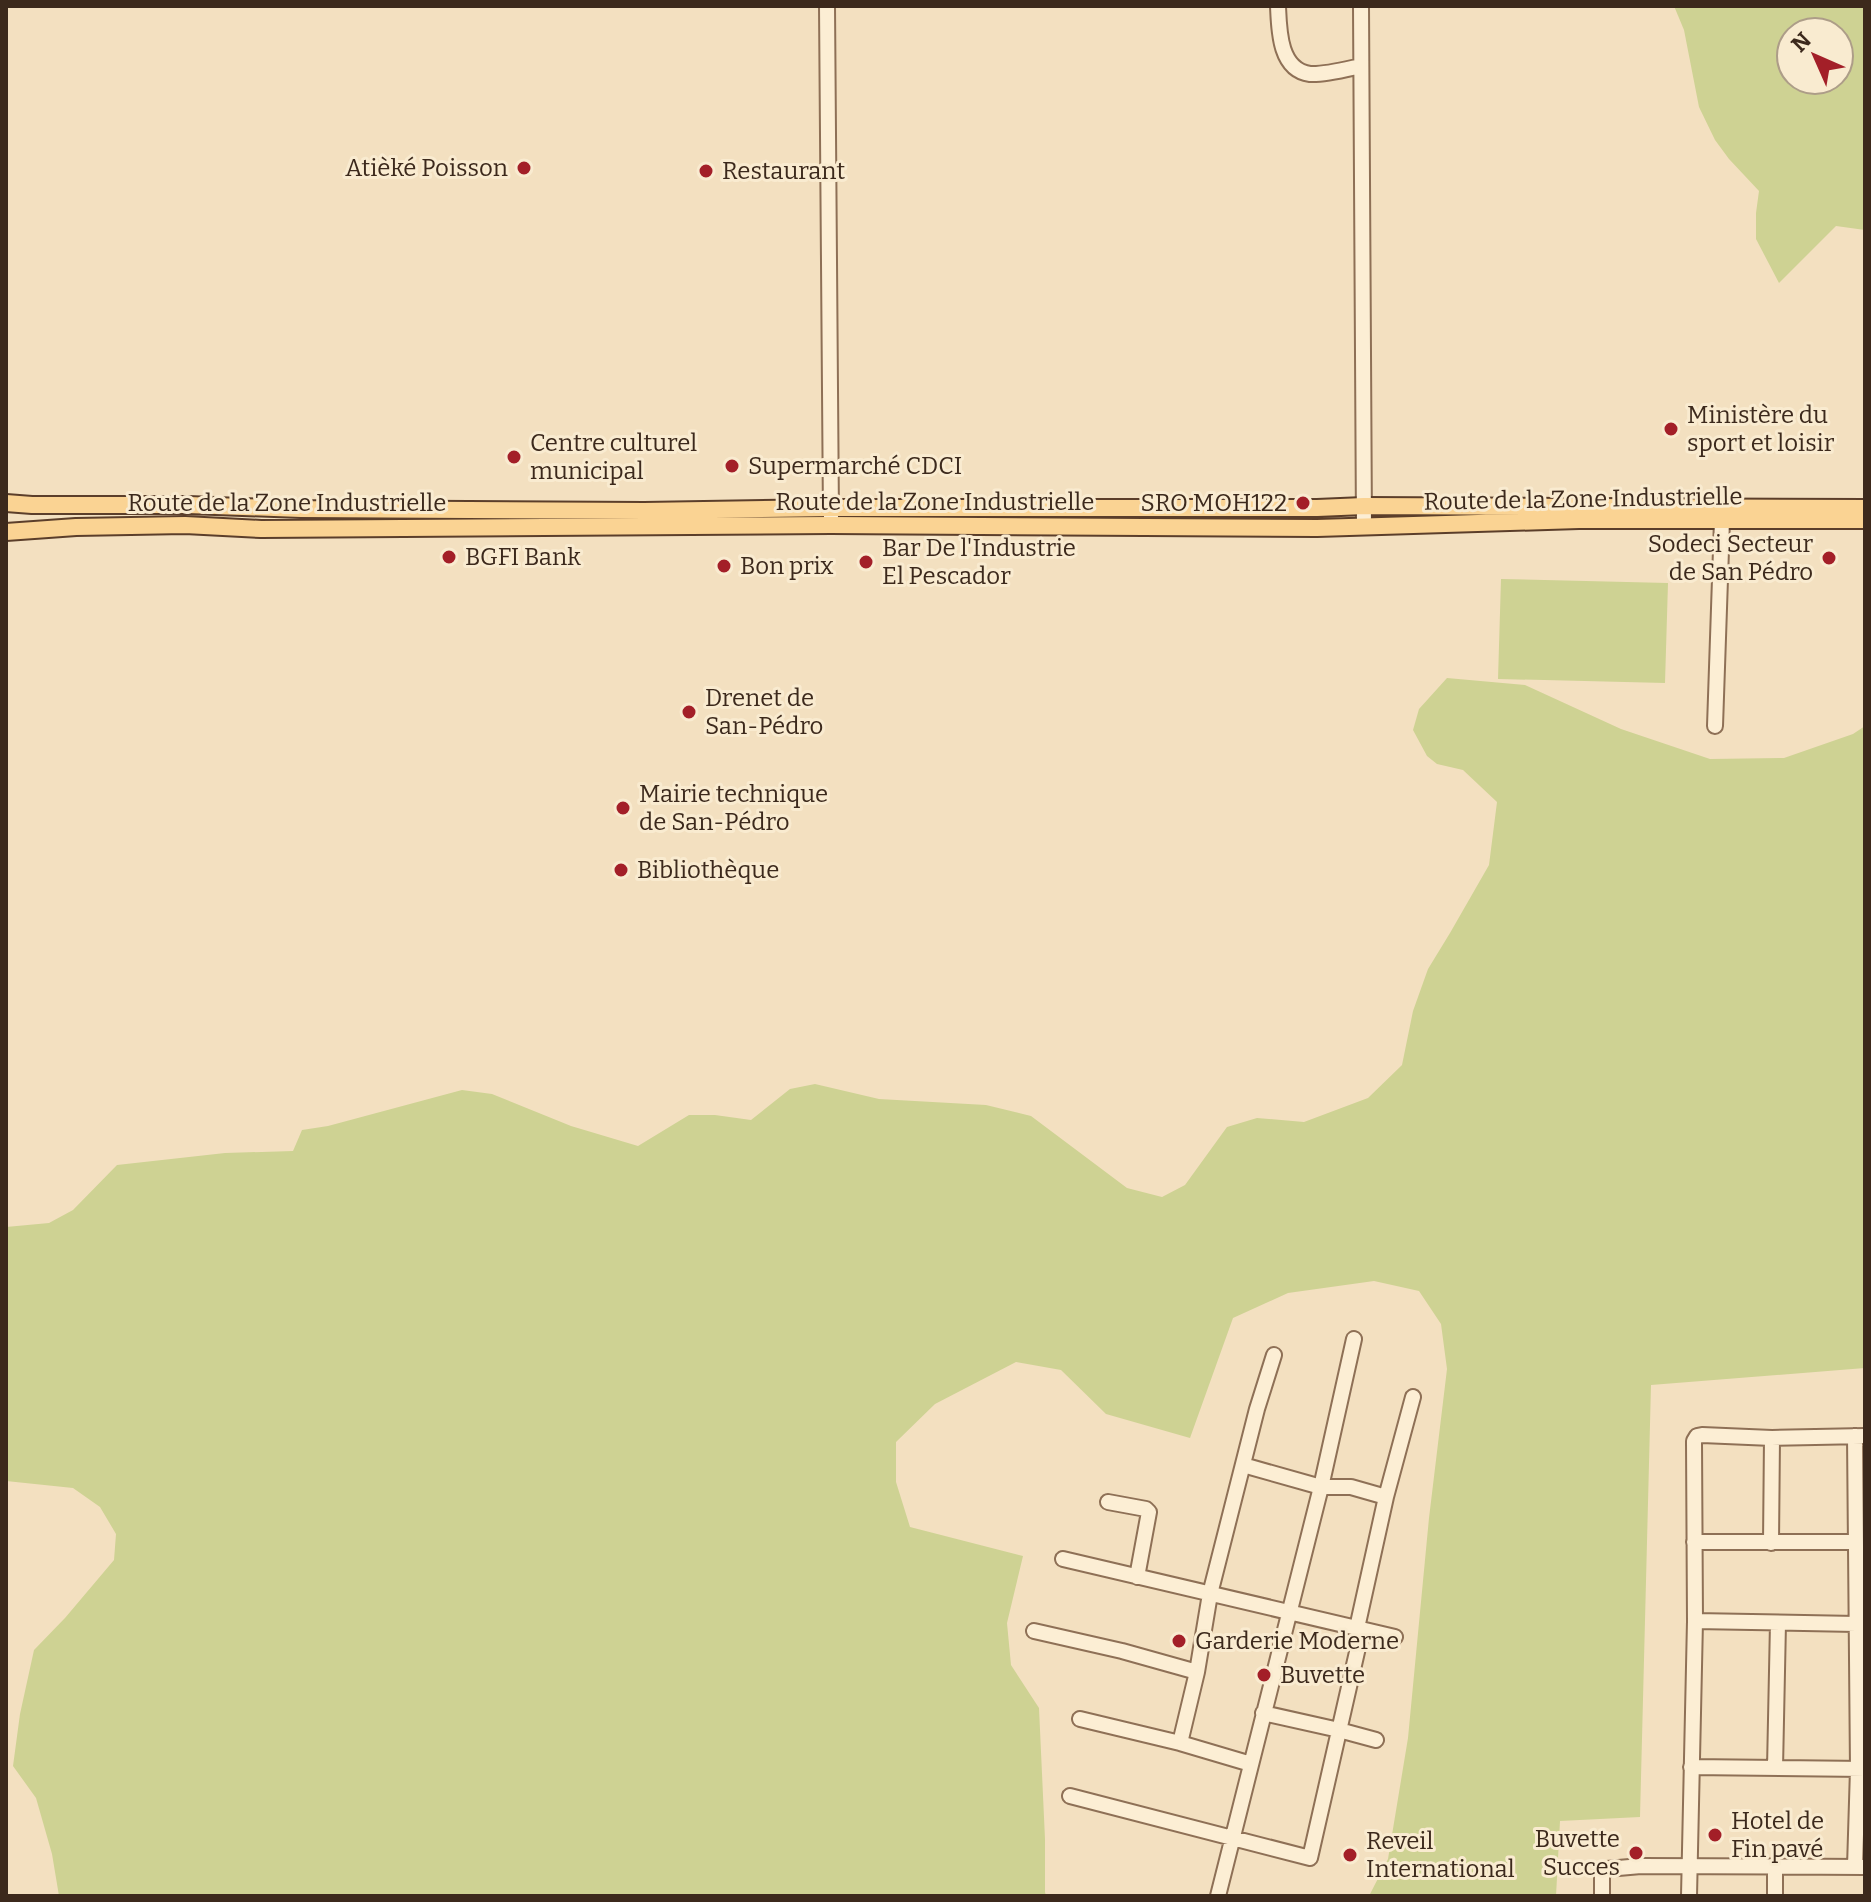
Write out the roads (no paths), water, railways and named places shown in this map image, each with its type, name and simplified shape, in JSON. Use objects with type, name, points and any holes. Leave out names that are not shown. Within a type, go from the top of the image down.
[{"type":"main road","name":"Route de la Zone Industrielle","points":[[6,503],[629,511],[1364,506],[1865,508]]},
{"type":"main road","name":"Route de la Zone Industrielle","points":[[9,533],[76,527],[185,525],[261,529],[831,525],[1317,528],[1579,520],[1865,520]]},
{"type":"street","points":[[827,6],[831,525]]},
{"type":"street","points":[[1278,6],[1279,42],[1294,67],[1309,74],[1361,66]]},
{"type":"street","points":[[1361,6],[1364,527]]},
{"type":"street","points":[[1715,726],[1722,520]]},
{"type":"street","points":[[1218,1896],[1321,1487],[1354,1339]]},
{"type":"street","points":[[1180,1743],[1197,1672],[1210,1594],[1257,1409],[1274,1355]]},
{"type":"street","points":[[1070,1796],[1310,1858],[1386,1497],[1413,1397]]},
{"type":"street","points":[[1602,1896],[1604,1870],[1641,1866],[1689,1867],[1860,1867],[1861,1691],[1855,1542],[1860,1514],[1860,1436],[1772,1438],[1702,1435],[1694,1441],[1695,1621],[1691,1767],[1689,1867],[1689,1896]]},
{"type":"street","points":[[1771,1543],[1772,1438]]},
{"type":"street","points":[[1243,1465],[1321,1487],[1351,1487],[1386,1497]]},
{"type":"street","points":[[1108,1502],[1149,1512],[1137,1577]]},
{"type":"street","points":[[1694,1542],[1855,1542]]},
{"type":"street","points":[[1063,1559],[1395,1637]]},
{"type":"street","points":[[1695,1621],[1856,1624]]},
{"type":"street","points":[[1775,1768],[1778,1623]]},
{"type":"street","points":[[1034,1631],[1197,1672]]},
{"type":"street","points":[[1263,1713],[1376,1740]]},
{"type":"street","points":[[1080,1719],[1251,1764]]},
{"type":"street","points":[[1691,1767],[1862,1769]]},
{"type":"street","points":[[1775,1866],[1775,1896]]},
{"type":"place","name":"Atièké Poisson","points":[[524,168]]},
{"type":"place","name":"Restaurant","points":[[706,171]]},
{"type":"place","name":"Ministère du sport et loisir","points":[[1671,429]]},
{"type":"place","name":"Centre culturel municipal","points":[[514,457]]},
{"type":"place","name":"Supermarché CDCI","points":[[732,466]]},
{"type":"place","name":"SRO MOH122","points":[[1303,503]]},
{"type":"place","name":"BGFI Bank","points":[[449,557]]},
{"type":"place","name":"Sodeci Secteur de San Pédro","points":[[1829,558]]},
{"type":"place","name":"Bar De l'Industrie El Pescador","points":[[866,562]]},
{"type":"place","name":"Bon prix","points":[[724,566]]},
{"type":"place","name":"Drenet de San-Pédro","points":[[689,712]]},
{"type":"place","name":"Mairie technique de San-Pédro","points":[[623,808]]},
{"type":"place","name":"Bibliothèque","points":[[621,870]]},
{"type":"place","name":"Garderie Moderne","points":[[1179,1641]]},
{"type":"place","name":"Buvette","points":[[1264,1675]]},
{"type":"place","name":"Hotel de Fin pavé","points":[[1715,1835]]},
{"type":"place","name":"Buvette Succes","points":[[1636,1853]]},
{"type":"place","name":"Reveil International","points":[[1350,1855]]}]
